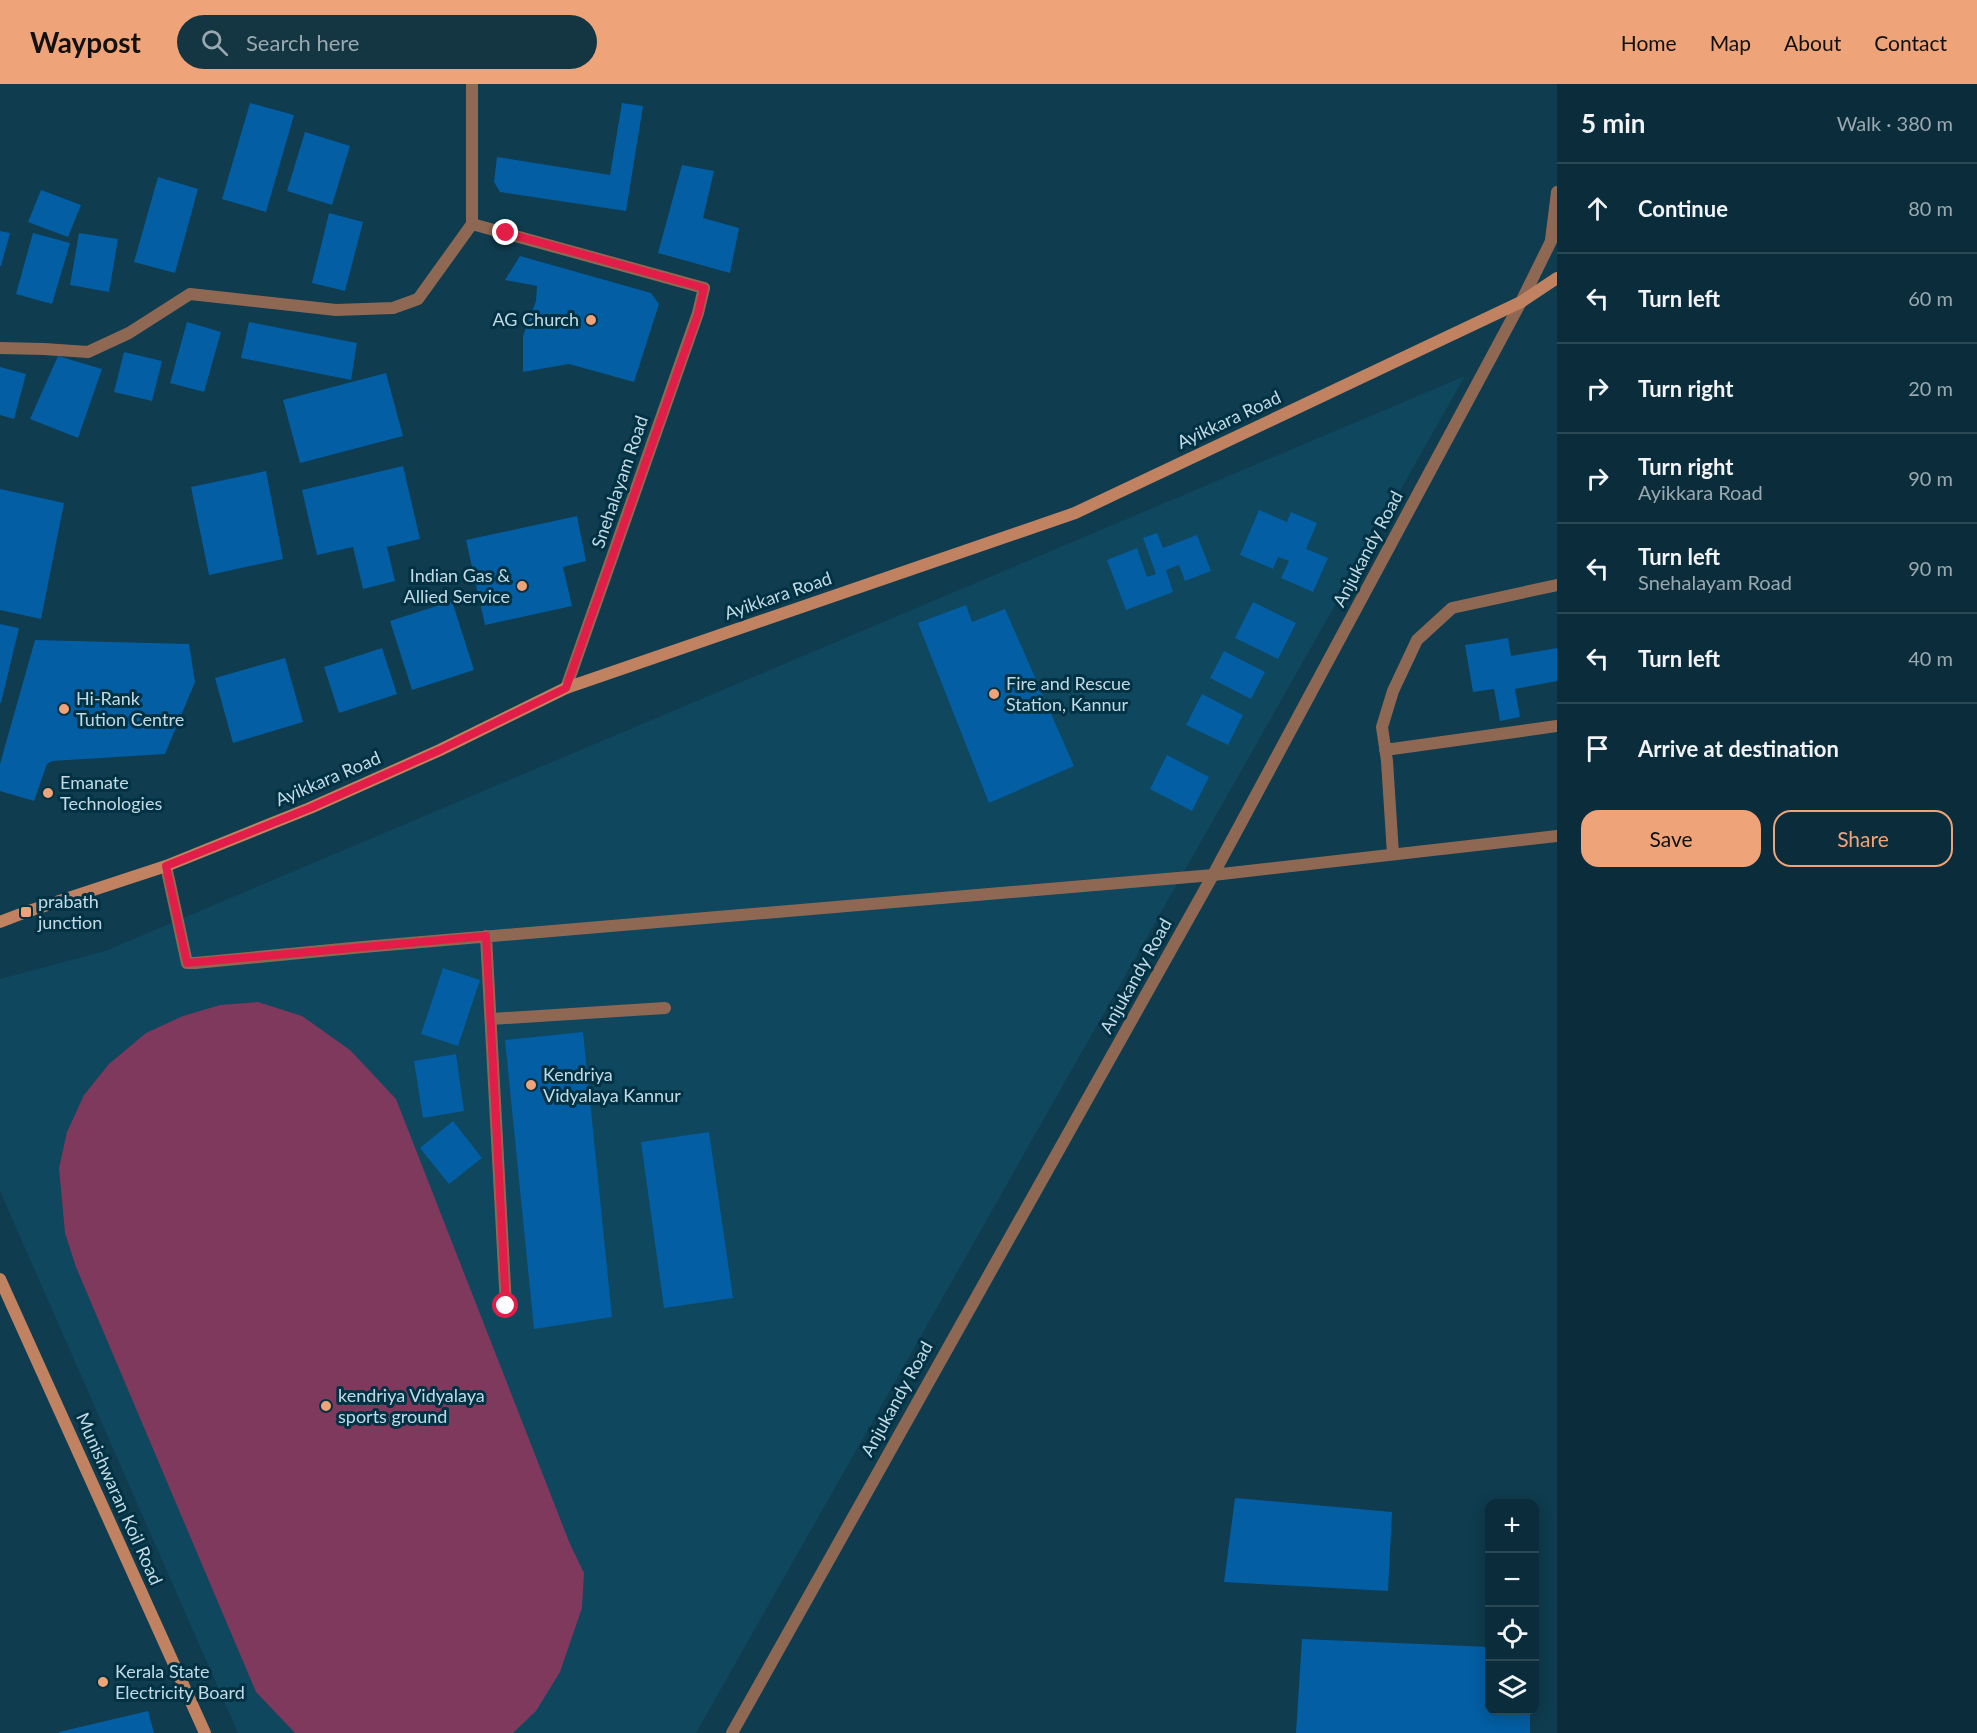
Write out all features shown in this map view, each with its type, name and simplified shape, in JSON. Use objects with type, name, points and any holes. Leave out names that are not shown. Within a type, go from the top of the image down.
[{"type":"main road","name":"Ayikkara Road","points":[[0,922],[166,866],[310,808],[418,760],[566,688],[1075,513],[1521,302],[1557,278]]},
{"type":"main road","name":"Munishwaran Koil Road","points":[[0,1279],[205,1733]]},
{"type":"street","points":[[0,348],[88,352],[129,333],[190,294],[336,310],[393,308],[418,299],[471,224],[472,84]]},
{"type":"street","points":[[1551,241],[1557,192]]},
{"type":"street","name":"Snehalayam Road","points":[[471,224],[704,288],[698,314],[566,688]]},
{"type":"street","name":"Anjukandy Road","points":[[732,1733],[1213,875],[1521,302],[1557,229]]},
{"type":"street","points":[[1393,855],[1382,727],[1393,691],[1417,640],[1452,608],[1557,585]]},
{"type":"street","points":[[1385,750],[1557,726]]},
{"type":"street","points":[[166,866],[187,963],[1213,875],[1557,836]]},
{"type":"street","points":[[486,936],[506,1306]]},
{"type":"street","points":[[491,1020],[665,1008]]},
{"type":"shaded area","name":"Kendriya Vidyalaya Kannur","points":[[1465,376],[696,1733],[238,1733],[0,1191],[0,979],[105,951]]},
{"type":"shaded area","name":"kendriya Vidyalaya sports ground","points":[[258,1002],[302,1016],[350,1050],[396,1099],[570,1544],[584,1573],[582,1608],[560,1672],[536,1711],[513,1733],[295,1733],[256,1692],[76,1267],[65,1233],[59,1168],[67,1132],[84,1095],[109,1064],[146,1033],[183,1016],[220,1005]]},
{"type":"building","points":[[250,103],[294,115],[266,212],[222,199]]},
{"type":"building","points":[[622,103],[643,106],[626,211],[500,192],[494,182],[497,157],[610,175]]},
{"type":"building","points":[[305,132],[350,146],[332,205],[287,191]]},
{"type":"building","points":[[682,165],[714,171],[703,218],[739,228],[730,273],[658,253]]},
{"type":"building","points":[[158,177],[198,189],[175,273],[134,262]]},
{"type":"building","points":[[41,190],[81,205],[68,237],[28,222]]},
{"type":"building","points":[[329,213],[363,222],[345,291],[312,283]]},
{"type":"building","points":[[0,231],[10,233],[1,266],[0,266]]},
{"type":"building","points":[[33,233],[70,243],[52,304],[16,294]]},
{"type":"building","points":[[79,233],[118,239],[109,292],[70,285]]},
{"type":"building","name":"AG Church","points":[[520,256],[651,293],[659,304],[634,382],[569,364],[523,372],[523,336],[536,301],[537,286],[505,280]]},
{"type":"building","points":[[187,322],[221,332],[204,392],[170,383]]},
{"type":"building","points":[[249,322],[357,343],[351,380],[241,358]]},
{"type":"building","points":[[124,352],[162,361],[152,401],[114,392]]},
{"type":"building","points":[[58,356],[102,369],[78,438],[30,419]]},
{"type":"building","points":[[0,367],[26,374],[14,419],[0,415]]},
{"type":"building","points":[[386,373],[403,436],[300,463],[283,400]]},
{"type":"building","points":[[403,466],[420,539],[387,547],[395,581],[363,589],[353,547],[317,555],[302,490]]},
{"type":"building","points":[[266,471],[283,559],[209,575],[191,487]]},
{"type":"building","points":[[0,489],[64,503],[41,619],[0,610]]},
{"type":"building","points":[[1259,510],[1287,522],[1291,512],[1317,523],[1306,549],[1328,558],[1313,592],[1281,578],[1289,561],[1278,557],[1273,569],[1240,555]]},
{"type":"building","name":"Indian Gas & Allied Service","points":[[577,516],[586,561],[563,567],[572,606],[485,625],[466,540]]},
{"type":"building","points":[[1157,533],[1163,548],[1197,535],[1211,571],[1185,581],[1179,565],[1166,570],[1173,592],[1126,610],[1107,560],[1137,548],[1147,577],[1156,574],[1143,538]]},
{"type":"building","points":[[452,601],[474,670],[412,690],[390,621]]},
{"type":"building","points":[[1253,602],[1296,623],[1278,659],[1235,638]]},
{"type":"building","name":"Fire and Rescue Station, Kannur","points":[[966,605],[972,622],[1005,609],[1074,766],[989,803],[918,623]]},
{"type":"building","points":[[0,624],[19,628],[1,703],[0,703]]},
{"type":"building","points":[[1508,638],[1511,656],[1557,648],[1557,681],[1515,689],[1520,717],[1500,721],[1494,689],[1473,692],[1465,645]]},
{"type":"building","points":[[35,640],[189,644],[195,682],[165,754],[52,761],[47,764],[34,801],[0,791],[0,764]]},
{"type":"building","points":[[382,648],[397,694],[339,713],[324,667]]},
{"type":"building","points":[[1224,651],[1265,672],[1251,699],[1210,678]]},
{"type":"building","points":[[285,658],[303,722],[233,743],[215,678]]},
{"type":"building","points":[[1202,694],[1243,715],[1228,745],[1186,725]]},
{"type":"building","points":[[1167,755],[1209,777],[1192,811],[1150,789]]},
{"type":"building","points":[[443,968],[480,980],[458,1046],[421,1034]]},
{"type":"building","name":"Kendriya Vidyalaya Kannur","points":[[583,1032],[612,1317],[534,1329],[505,1040]]},
{"type":"building","points":[[456,1054],[464,1111],[423,1118],[414,1061]]},
{"type":"building","points":[[453,1121],[482,1158],[449,1184],[420,1148]]},
{"type":"building","points":[[709,1132],[733,1298],[664,1308],[641,1142]]},
{"type":"building","points":[[1235,1498],[1392,1512],[1388,1591],[1224,1582]]},
{"type":"building","points":[[1302,1639],[1485,1647],[1485,1715],[1530,1715],[1530,1733],[1296,1733]]},
{"type":"building","points":[[148,1711],[154,1733],[59,1733],[59,1732]]},
{"type":"place","name":"AG Church","points":[[591,320]]},
{"type":"place","name":"Indian Gas & Allied Service","points":[[522,586]]},
{"type":"place","name":"Fire and Rescue Station, Kannur","points":[[994,694]]},
{"type":"place","name":"Hi-Rank Tution Centre","points":[[64,709]]},
{"type":"place","name":"Emanate Technologies","points":[[48,793]]},
{"type":"place","name":"prabath junction","points":[[26,912]]},
{"type":"place","name":"Kendriya Vidyalaya Kannur","points":[[531,1085]]},
{"type":"place","name":"kendriya Vidyalaya sports ground","points":[[326,1406]]},
{"type":"place","name":"Kerala State Electricity Board","points":[[103,1682]]},
{"type":"route","points":[[506,233],[704,288],[698,314],[566,688],[440,750],[310,808],[166,866],[187,963],[486,936],[506,1306]]}]
